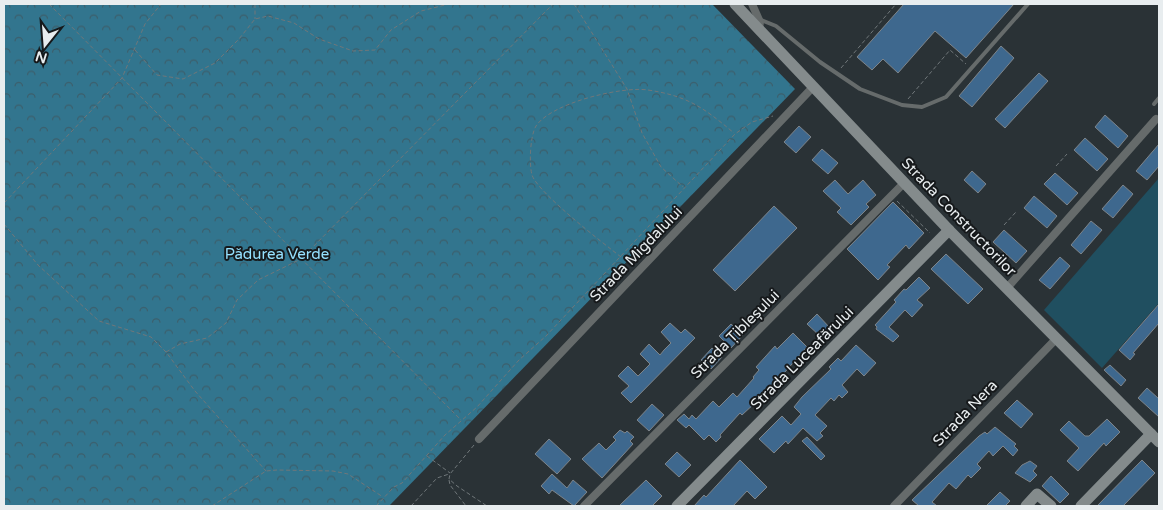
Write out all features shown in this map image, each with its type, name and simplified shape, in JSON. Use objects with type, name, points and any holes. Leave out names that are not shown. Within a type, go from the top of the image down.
[{"type":"main road","points":[[735,4],[759,24]]},
{"type":"main road","name":"Strada Constructorilor","points":[[759,24],[813,87],[949,230],[1155,438]]},
{"type":"main road","name":"Strada Luceafărului","points":[[677,506],[949,230]]},
{"type":"main road","points":[[1081,506],[1155,438]]},
{"type":"main road","points":[[1026,506],[1038,494],[1050,506]]},
{"type":"street","name":"Strada Constructorilor","points":[[752,4],[759,24]]},
{"type":"street","name":"Strada Migdalului","points":[[479,439],[813,87]]},
{"type":"street","points":[[1007,288],[1157,121]]},
{"type":"street","name":"Strada Țibleșului","points":[[584,506],[905,182]]},
{"type":"street","name":"Strada Nera","points":[[894,506],[1056,339]]},
{"type":"lane","points":[[759,24],[776,26],[836,74],[860,89],[902,105],[922,107],[946,97],[1028,4]]},
{"type":"lane","points":[[1154,104],[1159,98]]},
{"type":"path","points":[[49,4],[461,420]]},
{"type":"path","points":[[4,203],[122,78],[146,24],[161,4]]},
{"type":"path","points":[[255,4],[255,19]]},
{"type":"path","points":[[135,50],[157,75],[183,79],[215,64],[255,19],[268,16],[294,22],[319,39],[353,50],[376,50],[390,30],[421,11],[449,4]]},
{"type":"path","points":[[166,352],[180,344],[207,338],[226,323],[237,300],[258,280],[302,259],[553,4]]},
{"type":"path","points":[[574,4],[627,89],[642,133],[661,167],[684,188]]},
{"type":"path","points":[[836,74],[896,4]]},
{"type":"path","points":[[902,105],[950,50],[972,69]]},
{"type":"path","points":[[620,258],[561,208],[532,176],[530,149],[536,126],[559,109],[599,94],[627,89],[648,90],[696,103],[735,134]]},
{"type":"path","points":[[376,506],[428,456],[461,420],[477,407],[518,360],[546,336],[735,134],[752,122],[789,113]]},
{"type":"path","points":[[1056,166],[1067,154]]},
{"type":"path","points":[[892,195],[938,241]]},
{"type":"path","points":[[1004,225],[1016,212]]},
{"type":"path","points":[[4,224],[38,265],[99,321],[151,337],[166,352],[195,391],[266,471]]},
{"type":"path","points":[[466,506],[450,485],[449,479],[450,474],[479,439]]},
{"type":"path","points":[[428,456],[450,474]]},
{"type":"path","points":[[212,506],[266,471],[300,469],[348,474],[385,498]]},
{"type":"path","points":[[411,506],[437,478],[450,474]]},
{"type":"path","points":[[449,479],[487,506]]},
{"type":"shaded area","points":[[1159,178],[1159,303],[1102,368],[1044,310]]},
{"type":"green space","name":"Pădurea Verde","points":[[4,4],[712,4],[795,89],[389,506],[4,506]]},
{"type":"building","points":[[904,4],[1014,4],[966,58],[935,31],[898,73],[883,59],[872,70],[857,57]]},
{"type":"building","points":[[1001,46],[1014,58],[972,107],[959,96]]},
{"type":"building","points":[[1039,73],[1048,81],[1005,128],[995,119]]},
{"type":"building","points":[[1105,115],[1128,136],[1118,148],[1095,127]]},
{"type":"building","points":[[799,126],[811,137],[796,153],[784,142]]},
{"type":"building","points":[[1085,138],[1108,159],[1097,171],[1074,150]]},
{"type":"building","points":[[1159,144],[1159,166],[1147,180],[1136,171]]},
{"type":"building","points":[[822,149],[838,163],[828,174],[812,160]]},
{"type":"building","points":[[972,171],[986,184],[978,193],[964,180]]},
{"type":"building","points":[[1055,173],[1078,193],[1067,205],[1044,184]]},
{"type":"building","points":[[835,180],[848,194],[863,180],[876,195],[866,204],[869,207],[851,225],[837,212],[841,208],[823,191]]},
{"type":"building","points":[[1123,185],[1133,194],[1113,218],[1102,209]]},
{"type":"building","points":[[1034,196],[1057,216],[1047,228],[1024,208]]},
{"type":"building","points":[[893,202],[924,233],[909,249],[906,245],[887,265],[890,267],[878,280],[847,249]]},
{"type":"building","points":[[774,206],[797,228],[735,291],[713,270]]},
{"type":"building","points":[[1091,221],[1102,230],[1081,254],[1071,245]]},
{"type":"building","points":[[1004,230],[1027,251],[1016,263],[993,242]]},
{"type":"building","points":[[946,254],[983,289],[968,304],[931,269]]},
{"type":"building","points":[[1060,257],[1070,266],[1050,289],[1039,280]]},
{"type":"building","points":[[919,277],[930,288],[917,300],[923,305],[912,317],[905,310],[889,327],[899,336],[893,342],[876,329],[875,325],[896,302],[894,300],[904,289],[906,290]]},
{"type":"building","points":[[1159,304],[1159,323],[1133,353],[1135,354],[1130,360],[1119,350]]},
{"type":"building","points":[[817,314],[830,328],[821,337],[807,324]]},
{"type":"building","points":[[670,323],[681,333],[685,329],[695,338],[631,403],[621,393],[629,386],[618,376],[628,366],[638,376],[650,364],[640,354],[649,344],[660,355],[671,343],[661,332]]},
{"type":"building","points":[[731,324],[743,335],[731,348],[719,336]]},
{"type":"building","points":[[793,333],[807,347],[770,389],[742,415],[740,413],[716,442],[709,435],[704,440],[689,425],[686,428],[677,420],[684,414],[689,419],[692,415],[696,419],[713,401],[719,407],[733,393],[737,397],[754,378],[759,370],[756,367],[775,346],[777,349]]},
{"type":"building","points":[[856,345],[876,363],[864,376],[857,369],[842,385],[848,392],[842,398],[839,395],[834,401],[831,398],[815,415],[827,426],[820,433],[823,436],[817,441],[803,428],[788,444],[786,441],[774,453],[759,439],[782,416],[791,425],[801,414],[794,407],[802,397],[831,369],[829,367],[838,358],[841,361]]},
{"type":"building","points":[[712,348],[722,357],[711,369],[701,360]]},
{"type":"building","points":[[1110,365],[1126,380],[1121,386],[1104,370]]},
{"type":"building","points":[[1147,388],[1159,399],[1159,417],[1138,398]]},
{"type":"building","points":[[1017,400],[1033,414],[1021,428],[1004,413]]},
{"type":"building","points":[[652,404],[664,415],[649,431],[637,420]]},
{"type":"building","points":[[1107,419],[1120,432],[1106,446],[1104,443],[1078,471],[1067,461],[1079,448],[1060,430],[1069,421],[1085,436],[1089,436]]},
{"type":"building","points":[[995,427],[1016,444],[1014,446],[1018,450],[1013,456],[1003,446],[993,456],[989,451],[977,464],[981,468],[971,478],[968,475],[956,489],[949,483],[932,502],[937,506],[919,506],[912,500],[979,436],[985,432],[987,434]]},
{"type":"building","points":[[620,430],[625,433],[627,431],[634,437],[630,441],[633,444],[602,478],[582,459],[599,443],[606,450],[616,440],[613,437]]},
{"type":"building","points":[[807,437],[825,456],[821,460],[802,441]]},
{"type":"building","points":[[549,439],[571,459],[557,474],[535,454]]},
{"type":"building","points":[[677,452],[691,465],[679,477],[665,464]]},
{"type":"building","points":[[740,460],[767,487],[755,499],[747,491],[733,506],[694,506],[704,495],[706,497]]},
{"type":"building","points":[[1142,460],[1155,473],[1123,506],[1097,506]]},
{"type":"building","points":[[1030,461],[1037,466],[1033,471],[1037,475],[1030,482],[1015,473],[1022,465]]},
{"type":"building","points":[[552,474],[567,488],[573,480],[587,492],[574,506],[552,490],[549,494],[541,486]]},
{"type":"building","points":[[1051,476],[1069,494],[1060,503],[1042,486]]},
{"type":"building","points":[[646,480],[662,496],[652,506],[619,506]]},
{"type":"building","points":[[1000,492],[1010,501],[1005,506],[986,506]]}]
